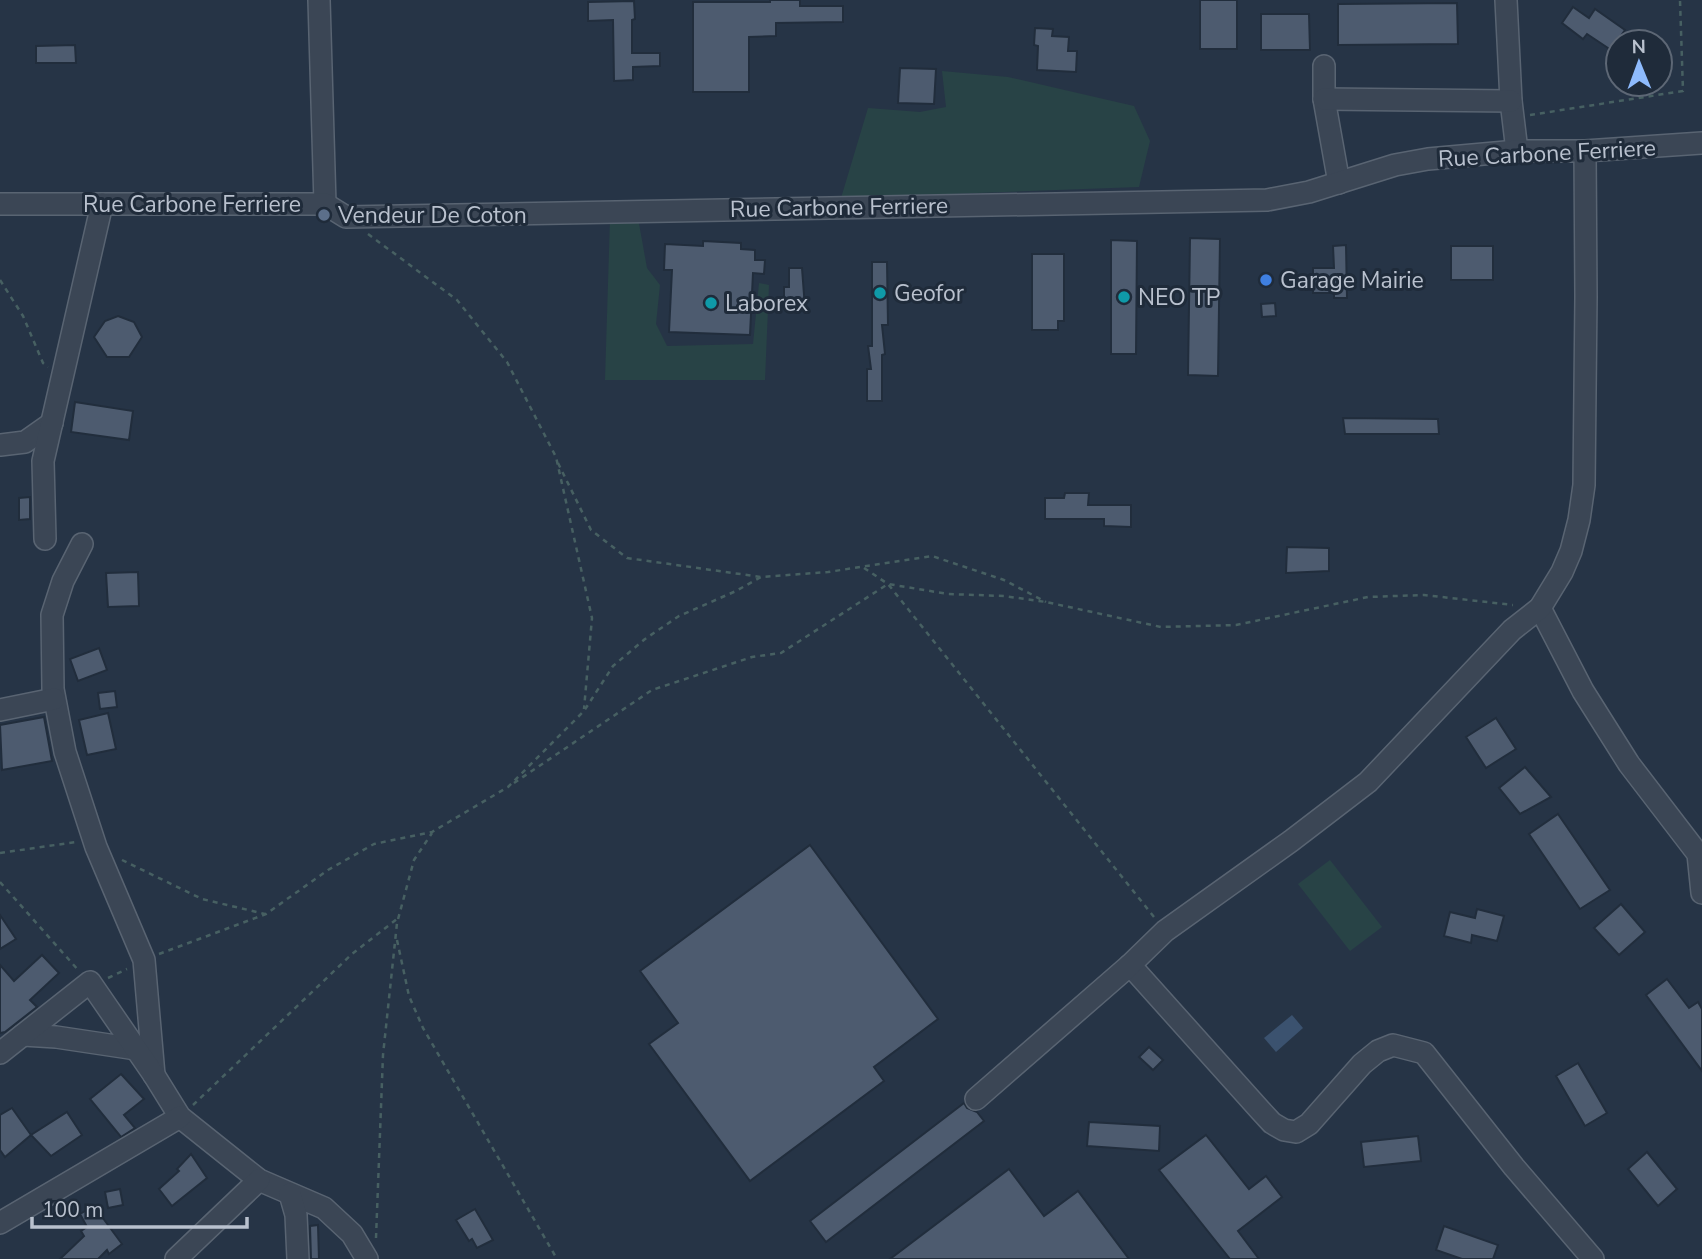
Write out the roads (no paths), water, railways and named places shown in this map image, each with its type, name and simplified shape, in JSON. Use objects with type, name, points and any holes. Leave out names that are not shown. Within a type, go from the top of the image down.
[{"type":"street","points":[[319,0],[325,204]]},
{"type":"street","points":[[1506,0],[1517,150]]},
{"type":"street","points":[[1324,66],[1324,99],[1339,183]]},
{"type":"street","points":[[1324,99],[1512,109]]},
{"type":"street","name":"Rue Carbone Ferriere","points":[[0,204],[325,204],[346,217],[877,205],[1222,202],[1284,198],[1395,165],[1428,159],[1517,150],[1585,151],[1676,147],[1702,143]]},
{"type":"street","name":"Rue Carbone Ferriere","points":[[1676,147],[1702,153]]},
{"type":"street","points":[[976,1099],[1130,965],[1165,931],[1367,782],[1512,630],[1540,608],[1562,572],[1571,551],[1584,485],[1585,151]]},
{"type":"street","points":[[46,539],[43,461],[102,204]]},
{"type":"street","points":[[0,445],[25,442],[52,423]]},
{"type":"street","points":[[82,544],[63,582],[51,615],[54,699],[65,752],[96,847],[144,960],[154,1074]]},
{"type":"street","points":[[1540,608],[1583,691],[1623,754],[1698,855],[1702,893]]},
{"type":"street","points":[[0,710],[54,699]]},
{"type":"street","points":[[1130,965],[1272,1123],[1284,1130],[1296,1132],[1309,1124],[1362,1064],[1378,1051],[1394,1045],[1424,1053],[1514,1167],[1593,1259]]},
{"type":"street","points":[[0,1053],[90,982],[154,1074],[180,1117],[259,1180],[324,1209],[372,1252]]},
{"type":"street","points":[[23,1035],[136,1049]]},
{"type":"street","points":[[0,1223],[180,1117]]},
{"type":"street","points":[[176,1259],[259,1180]]},
{"type":"street","points":[[290,1194],[296,1215],[298,1259]]},
{"type":"water","points":[[1292,1015],[1303,1028],[1276,1052],[1264,1038]]},
{"type":"place","name":"Vendeur De Coton","points":[[324,215]]},
{"type":"place","name":"Garage Mairie","points":[[1266,280]]},
{"type":"place","name":"Geofor","points":[[880,293]]},
{"type":"place","name":"NEO TP","points":[[1124,297]]},
{"type":"place","name":"Laborex","points":[[711,303]]}]
